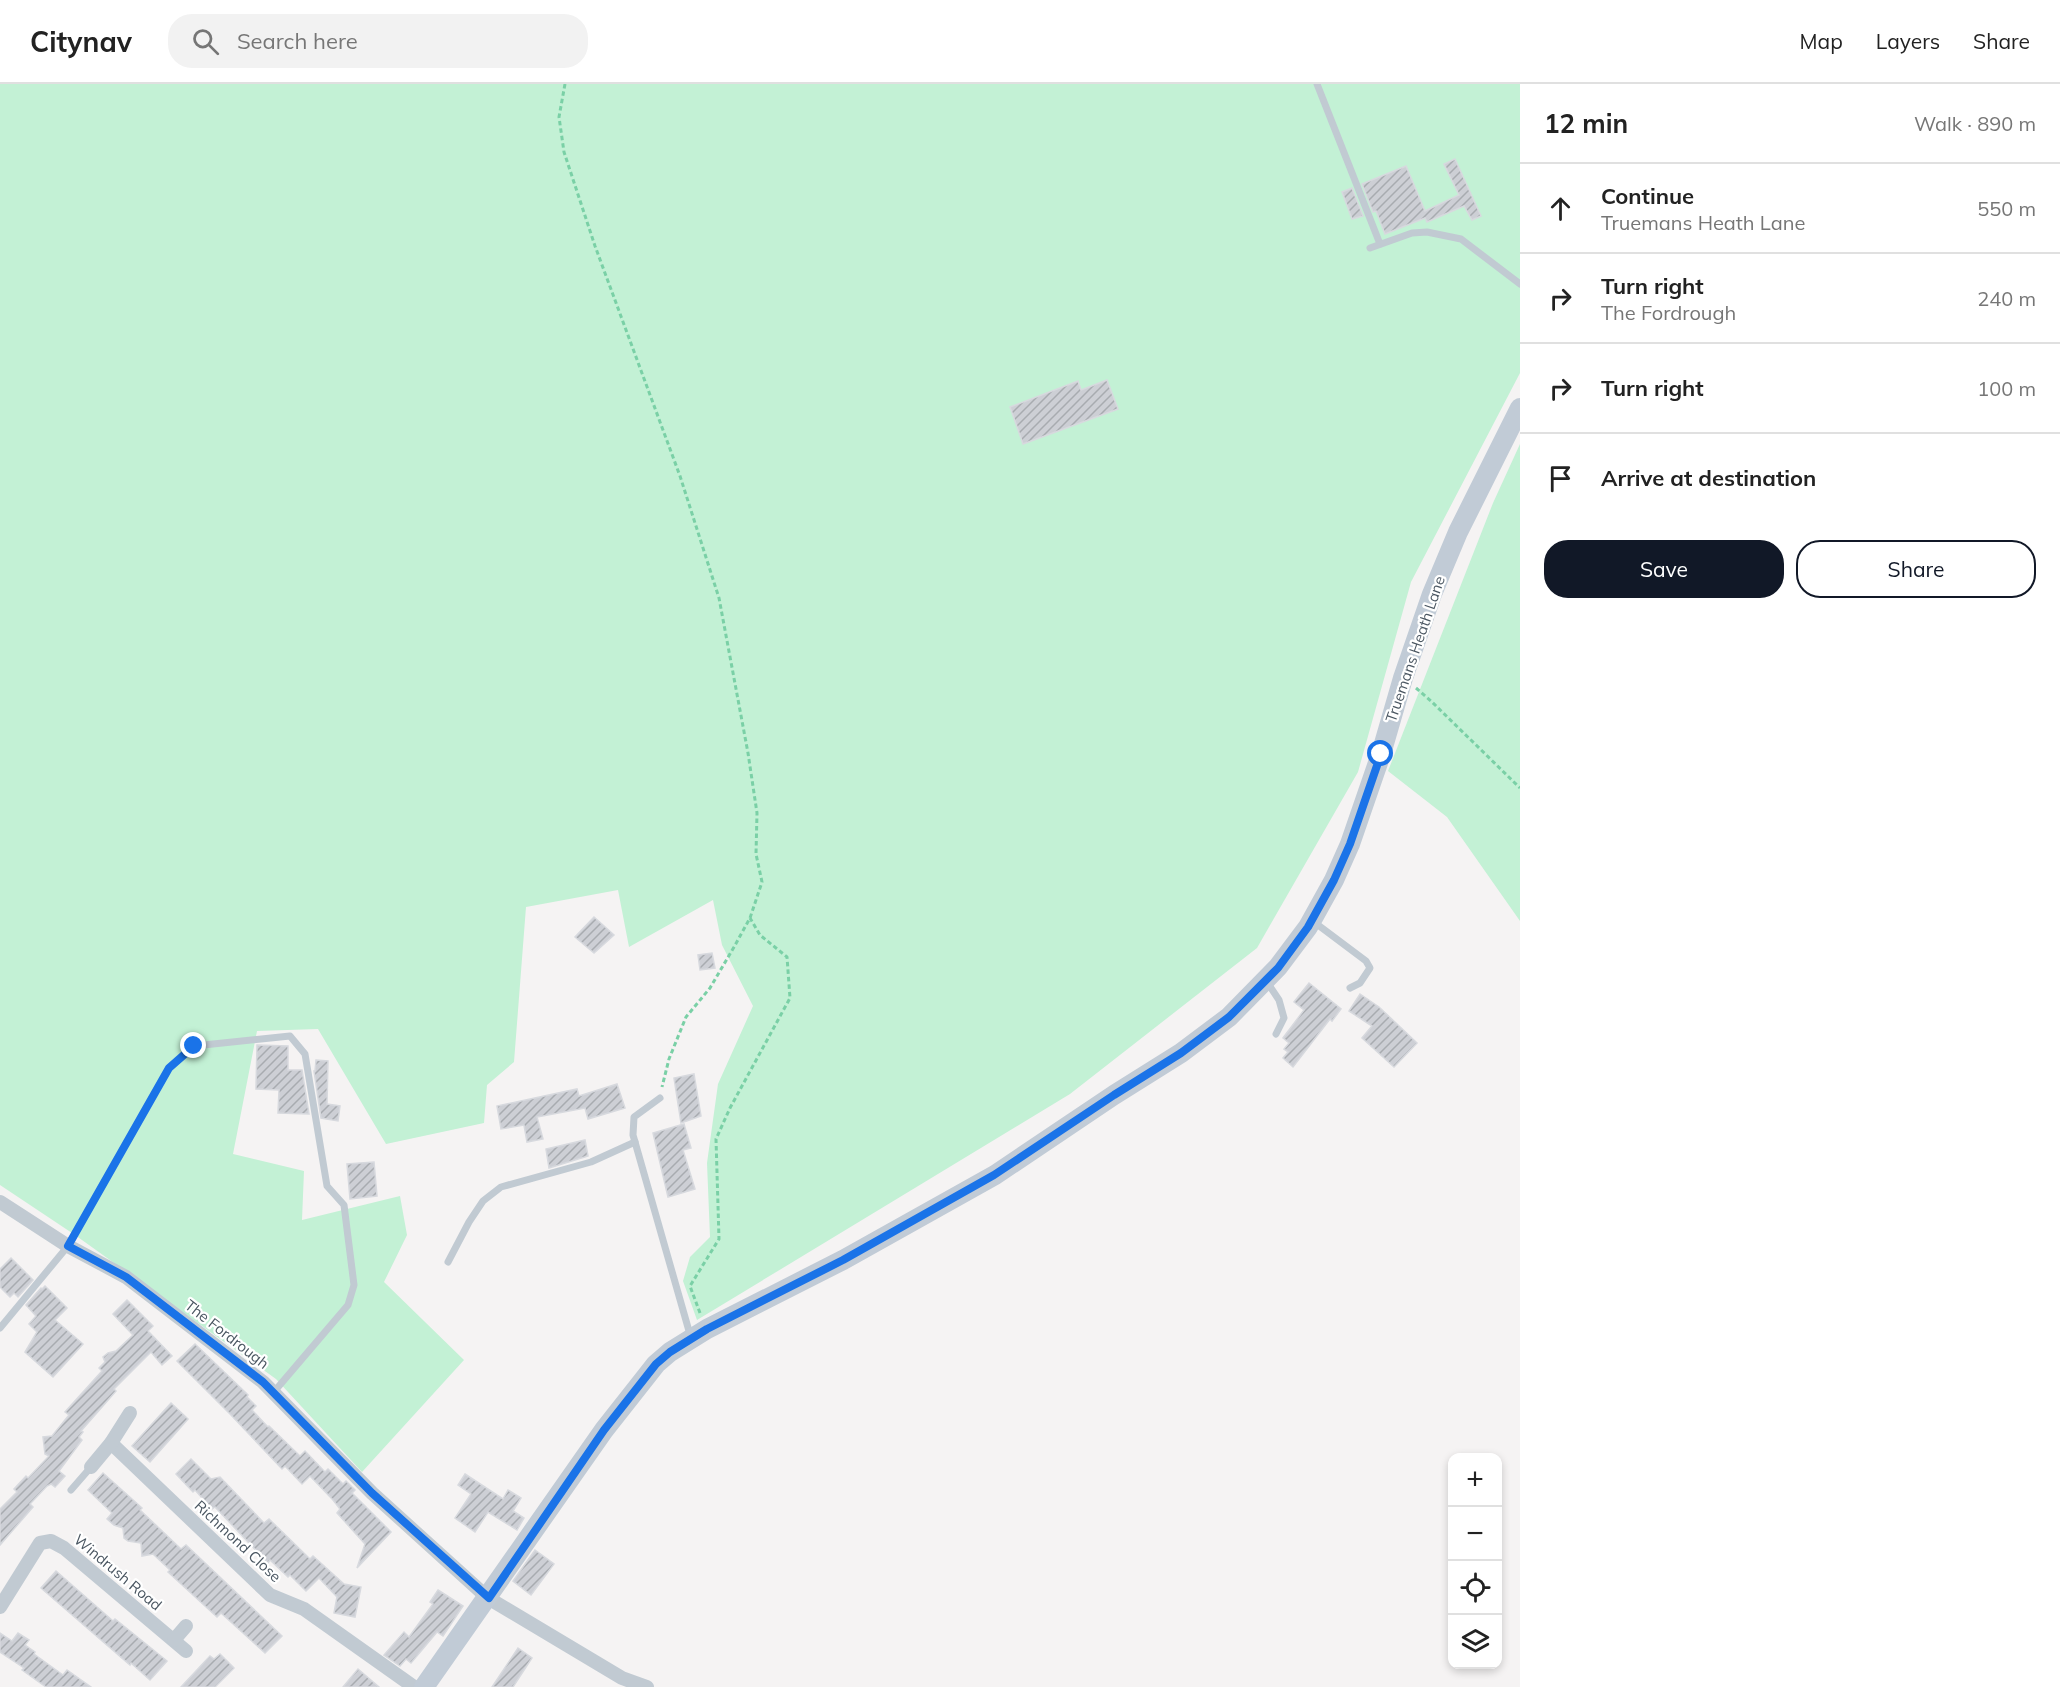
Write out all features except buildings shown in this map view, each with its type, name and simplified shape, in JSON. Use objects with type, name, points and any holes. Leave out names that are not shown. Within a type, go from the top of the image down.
[{"type":"street","name":"Truemans Heath Lane","points":[[424,1687],[489,1598],[604,1430],[656,1364],[691,1338],[843,1260],[994,1175],[1181,1053],[1229,1017],[1278,968],[1312,920],[1350,844],[1432,594],[1458,532],[1520,408]]},
{"type":"street","name":"The Fordrough","points":[[0,1202],[68,1246],[126,1277],[263,1382],[372,1493],[489,1598],[622,1678],[647,1687]]},
{"type":"street","points":[[91,1467],[111,1443],[130,1413]]},
{"type":"street","name":"Richmond Close","points":[[111,1443],[270,1595],[304,1609],[414,1687]]},
{"type":"street","name":"Windrush Road","points":[[0,1607],[40,1543],[51,1541],[64,1548],[186,1651]]},
{"type":"street","points":[[174,1640],[186,1626]]},
{"type":"lane","points":[[1317,84],[1380,244]]},
{"type":"lane","points":[[1370,248],[1412,233],[1427,232],[1461,239],[1520,284]]},
{"type":"lane","points":[[1312,920],[1366,961],[1370,968],[1360,983],[1350,988]]},
{"type":"lane","points":[[1266,980],[1279,1000],[1284,1018],[1276,1034]]},
{"type":"lane","points":[[0,1329],[68,1246],[169,1068],[194,1046],[290,1035],[305,1054],[327,1186],[344,1205],[354,1285],[348,1305],[273,1393]]},
{"type":"lane","points":[[660,1098],[634,1117],[633,1135],[691,1338]]},
{"type":"lane","points":[[448,1262],[483,1201],[501,1187],[591,1161],[635,1142]]},
{"type":"lane","points":[[71,1490],[91,1467]]},
{"type":"path","points":[[565,84],[559,117],[564,153],[680,476],[719,598],[757,813],[756,854],[762,882],[750,918],[710,988],[686,1017],[669,1059],[660,1098]]},
{"type":"path","points":[[1403,678],[1431,700],[1520,788]]},
{"type":"path","points":[[703,1320],[690,1286],[719,1239],[717,1139],[730,1108],[790,998],[787,957],[759,934],[750,918]]},
{"type":"green space","points":[[0,84],[1520,84],[1520,373],[1411,582],[1358,772],[1257,948],[1070,1094],[697,1320],[683,1281],[690,1257],[710,1237],[707,1163],[718,1084],[753,1006],[722,945],[713,900],[629,947],[618,890],[526,907],[514,1062],[487,1085],[484,1123],[386,1144],[318,1029],[257,1031],[233,1154],[304,1171],[302,1220],[400,1196],[407,1235],[384,1282],[464,1360],[362,1472],[276,1379],[75,1235],[0,1185]]},
{"type":"green space","points":[[1520,444],[1520,921],[1447,817],[1388,771],[1493,503]]},
{"type":"route","points":[[194,1046],[169,1068],[68,1246],[126,1277],[263,1382],[372,1493],[489,1598],[604,1430],[656,1364],[670,1352],[707,1329],[843,1260],[951,1201],[1181,1053],[1229,1017],[1278,968],[1308,927],[1334,880],[1350,844],[1381,754]]}]
